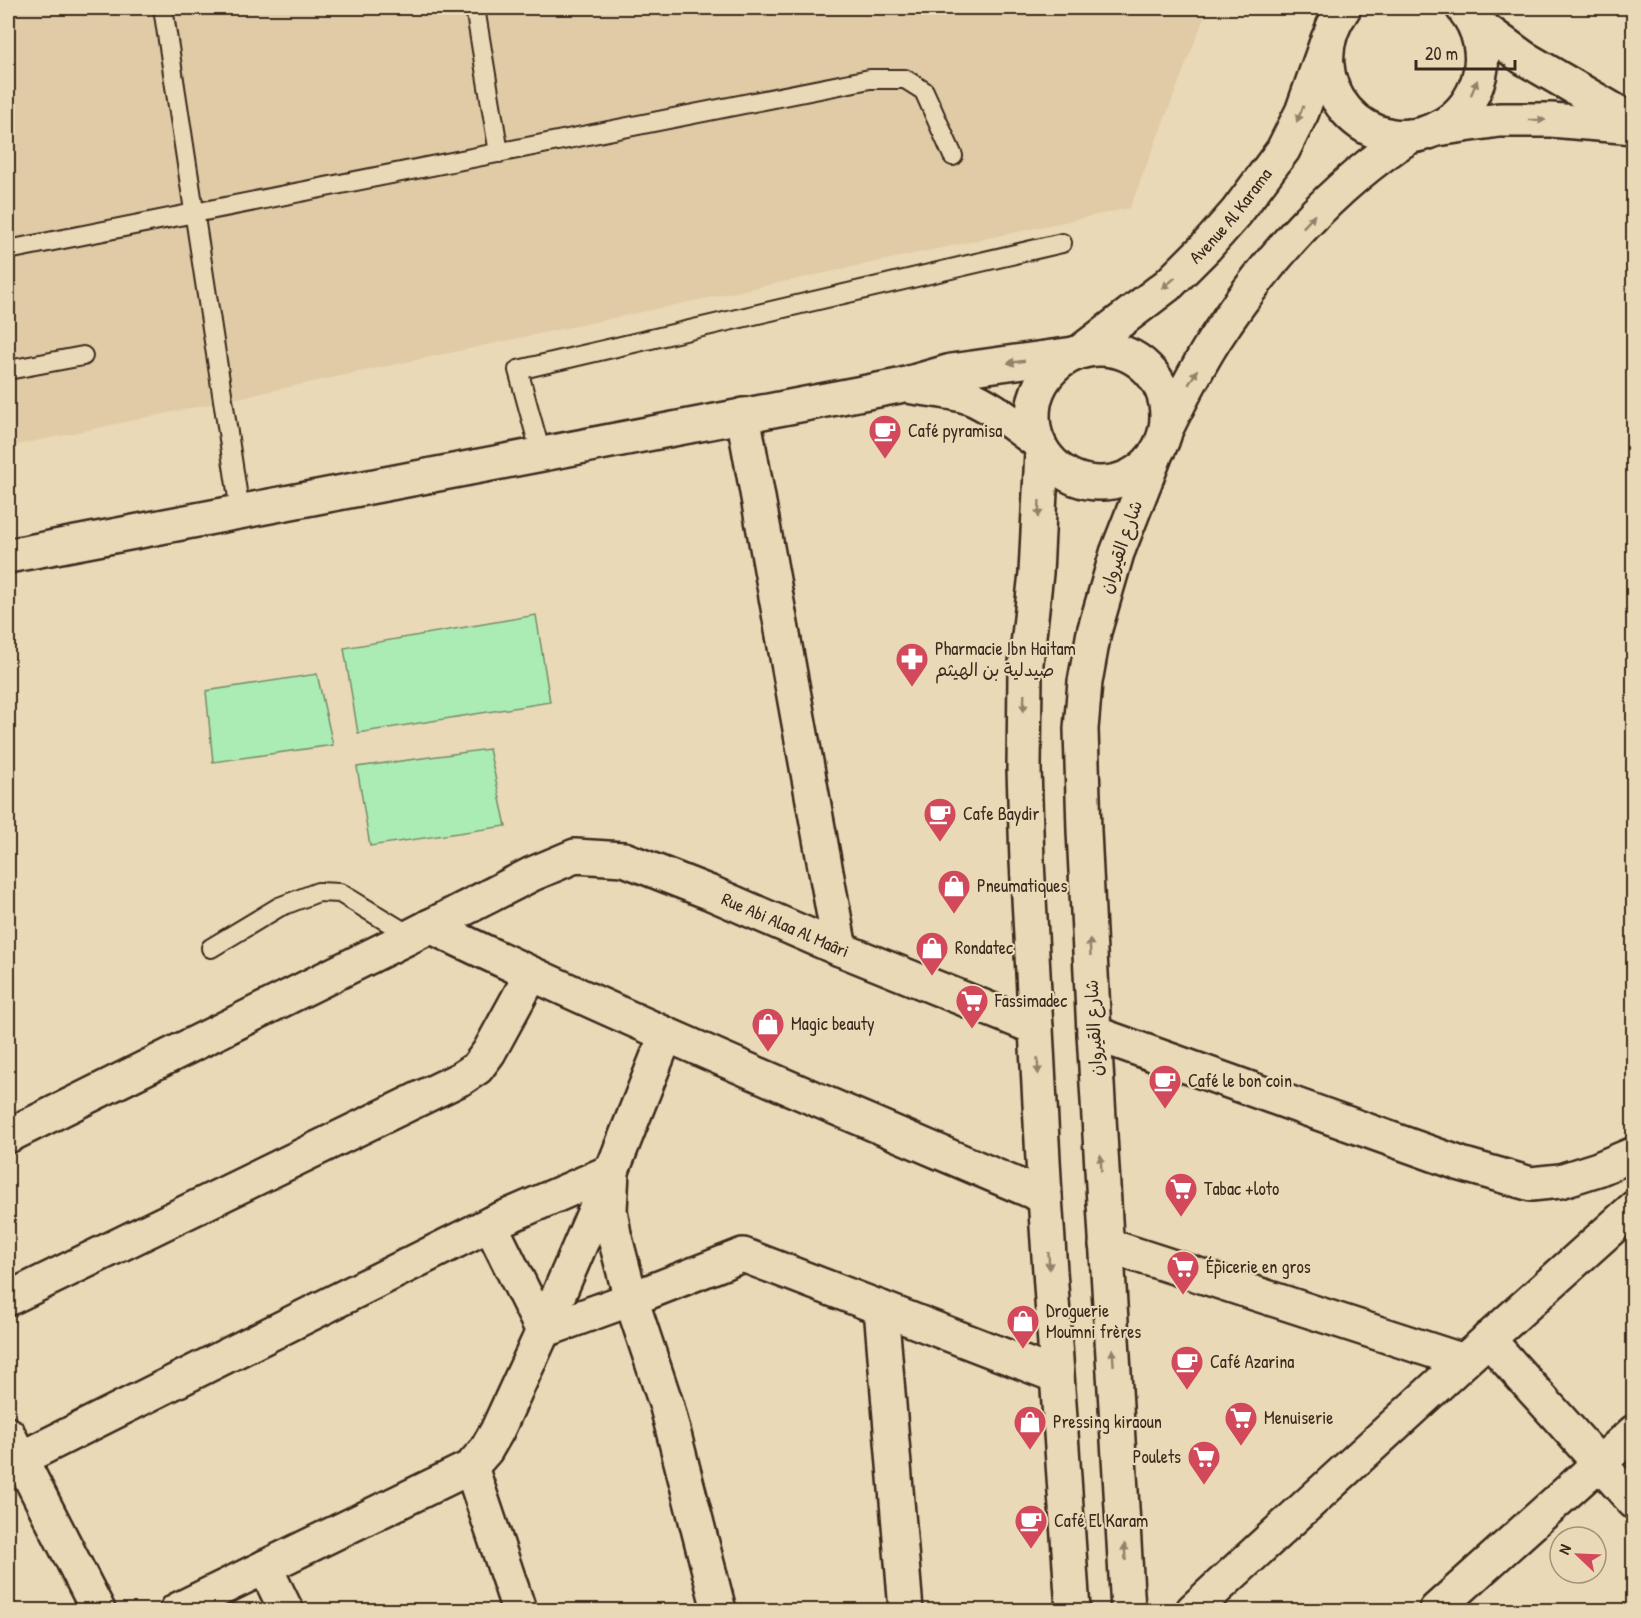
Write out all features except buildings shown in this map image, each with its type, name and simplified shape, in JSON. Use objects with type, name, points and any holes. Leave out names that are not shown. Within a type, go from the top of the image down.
[{"type":"street","points":[[1467,13],[1524,58],[1634,124]]},
{"type":"street","points":[[1077,353],[1061,361],[1050,371],[1035,397],[1034,427],[1040,446],[1050,461],[1060,470],[1084,482],[1110,483],[1129,477],[1146,466],[1190,381],[1210,348],[1250,289],[1282,250],[1354,177],[1383,153],[1452,119],[1465,106],[1480,74],[1482,56],[1479,38],[1467,13]]},
{"type":"street","points":[[1336,19],[1326,54],[1328,76],[1336,97],[1355,119],[1381,133],[1395,136],[1499,120],[1634,124]]},
{"type":"street","name":"Avenue Al Karama","points":[[1077,353],[1168,284],[1206,247],[1236,213],[1283,150],[1302,112],[1336,19]]},
{"type":"street","points":[[8,556],[899,386],[951,371],[1077,353],[1097,348],[1114,350],[1131,356],[1145,365],[1156,378],[1164,394],[1167,411],[1160,442]]},
{"type":"street","points":[[899,386],[950,392],[970,398],[988,406],[1040,446]]},
{"type":"street","points":[[743,415],[840,949]]},
{"type":"street","name":"شارع القيروان","points":[[1128,1611],[1094,1033],[1081,740],[1085,682],[1094,632],[1117,553],[1160,442]]},
{"type":"street","points":[[1040,446],[1036,573],[1025,672],[1027,861],[1045,1197],[1073,1611]]},
{"type":"street","name":"Rue Abi Alaa Al Maâri","points":[[8,1136],[532,874],[575,856],[624,859],[1036,1028]]},
{"type":"street","points":[[421,931],[531,975],[1045,1197]]},
{"type":"street","points":[[8,1299],[462,1078],[477,1068],[489,1052],[531,975]]},
{"type":"street","points":[[1094,1033],[1461,1164],[1531,1184],[1560,1181],[1634,1154]]},
{"type":"street","points":[[177,1611],[471,1467],[486,1450],[543,1331],[612,1170],[666,1035]]},
{"type":"street","points":[[98,1611],[14,1447],[490,1224],[612,1170]]},
{"type":"street","points":[[612,1170],[610,1210],[631,1299],[667,1407],[719,1611]]},
{"type":"street","points":[[1193,1611],[1634,1208]]},
{"type":"street","points":[[490,1224],[543,1331]]},
{"type":"street","points":[[1106,1245],[1476,1350],[1598,1464],[1634,1502]]},
{"type":"street","points":[[543,1331],[743,1255],[1057,1376]]},
{"type":"street","points":[[881,1308],[906,1611]]},
{"type":"street","points":[[1436,1611],[1634,1432]]},
{"type":"street","points":[[471,1467],[519,1611]]},
{"type":"street","points":[[265,1567],[286,1611]]},
{"type":"lane","points":[[163,8],[240,511]]},
{"type":"lane","points":[[475,8],[499,153]]},
{"type":"lane","points":[[8,250],[870,79],[905,79],[924,91],[953,156]]},
{"type":"lane","points":[[541,454],[518,370],[1062,243]]},
{"type":"lane","points":[[8,370],[83,356]]},
{"type":"lane","points":[[211,948],[279,907],[318,892],[340,893],[421,931]]},
{"type":"shaded area","points":[[8,8],[1208,8],[1130,208],[8,447]]},
{"type":"green space","points":[[536,615],[550,702],[358,733],[344,648]]},
{"type":"green space","points":[[317,674],[333,745],[213,762],[206,691]]},
{"type":"green space","points":[[489,749],[506,826],[370,846],[357,767]]},
{"type":"place","name":"Café pyramisa","points":[[885,460]]},
{"type":"place","name":"Pharmacie Ibn Haitam صيدلية بن الهيثم","points":[[912,688]]},
{"type":"place","name":"Cafe Baydir","points":[[940,843]]},
{"type":"place","name":"Pneumatiques","points":[[954,915]]},
{"type":"place","name":"Rondatec","points":[[932,977]]},
{"type":"place","name":"Fassimadec","points":[[972,1030]]},
{"type":"place","name":"Magic beauty","points":[[768,1053]]},
{"type":"place","name":"Café le bon coin","points":[[1165,1110]]},
{"type":"place","name":"Tabac +loto","points":[[1181,1218]]},
{"type":"place","name":"Épicerie en gros","points":[[1183,1296]]},
{"type":"place","name":"Droguerie Moumni frères","points":[[1023,1350]]},
{"type":"place","name":"Café Azarina","points":[[1187,1391]]},
{"type":"place","name":"Menuiserie","points":[[1241,1447]]},
{"type":"place","name":"Pressing kiraoun","points":[[1030,1451]]},
{"type":"place","name":"Poulets","points":[[1204,1486]]},
{"type":"place","name":"Café El Karam","points":[[1031,1550]]}]
